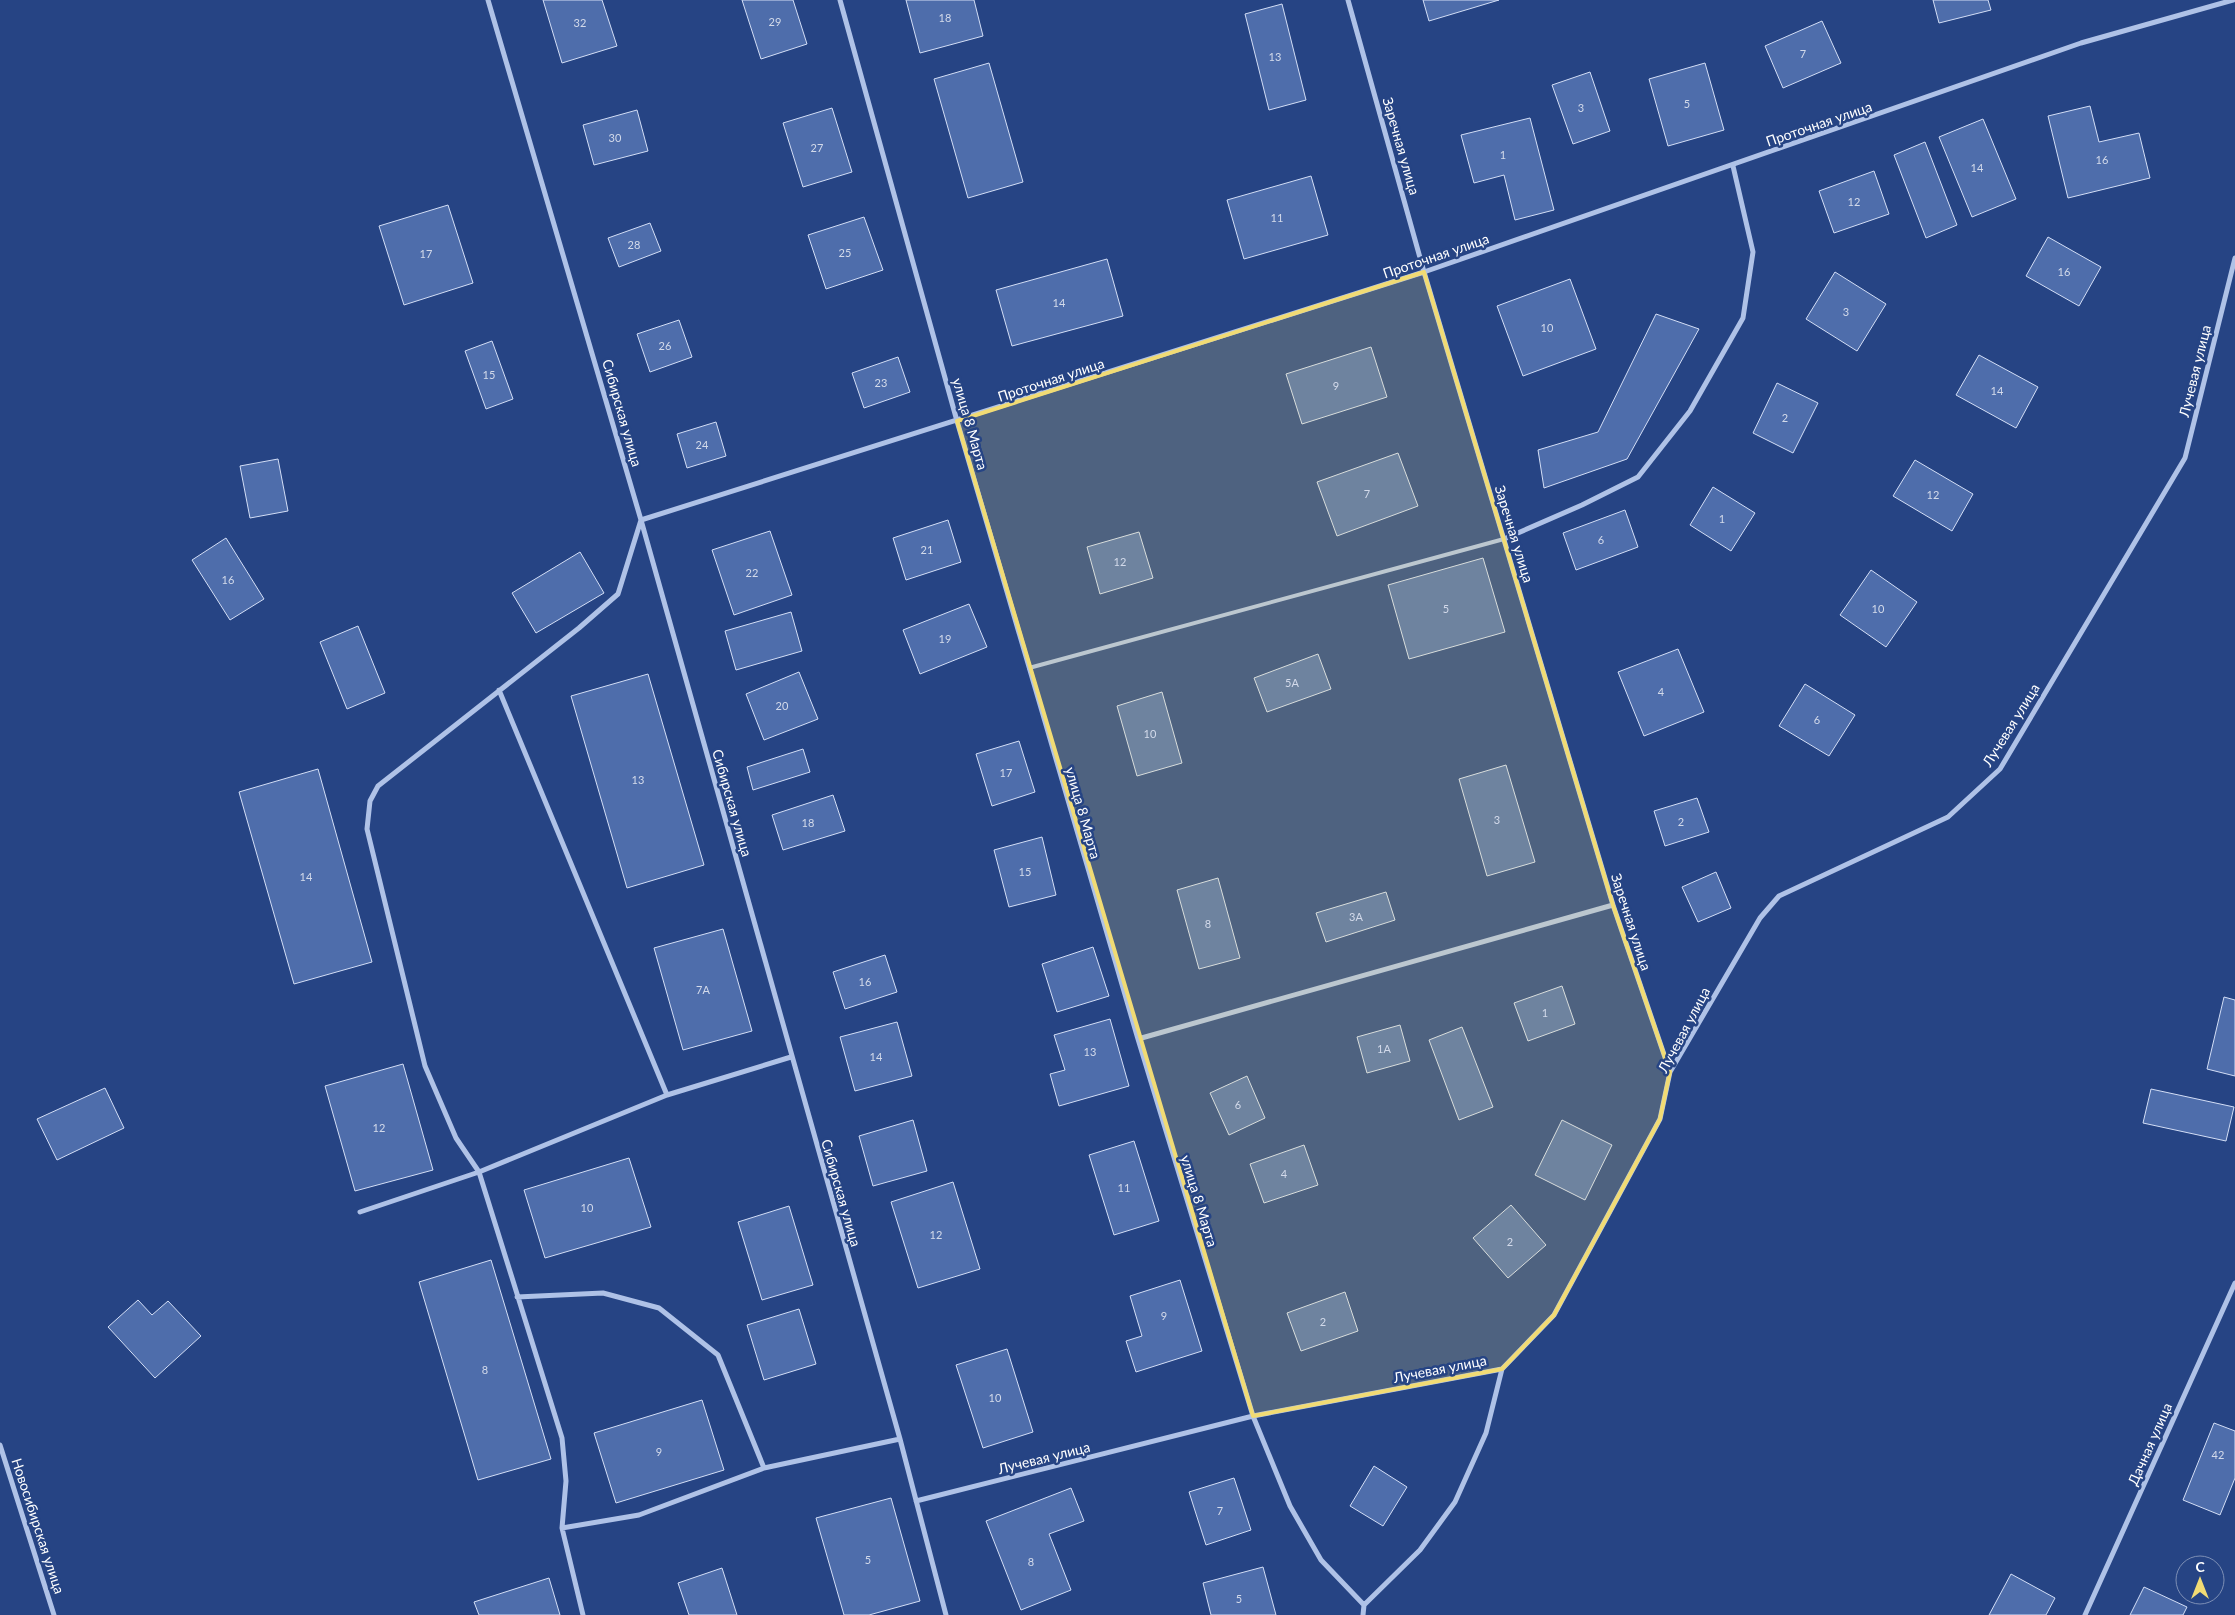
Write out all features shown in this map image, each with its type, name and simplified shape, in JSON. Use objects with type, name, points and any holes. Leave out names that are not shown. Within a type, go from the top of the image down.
[{"type":"street","name":"Сибирская улица","points":[[488,0],[641,520],[791,1058],[900,1439],[945,1615]]},
{"type":"street","name":"улица 8 Марта","points":[[840,0],[957,421],[1029,668],[1138,1039],[1254,1416],[1290,1506],[1316,1552],[1321,1560],[1364,1605]]},
{"type":"street","name":"Заречная улица","points":[[1348,0],[1424,272],[1613,905],[1670,1072]]},
{"type":"street","name":"Проточная улица","points":[[641,520],[1424,272],[1733,166],[2081,43],[2233,0]]},
{"type":"street","points":[[1504,539],[1582,505],[1638,477],[1690,411],[1743,318],[1754,252],[1733,166]]},
{"type":"street","name":"Лучевая улица","points":[[916,1501],[1254,1416],[1502,1369],[1554,1315],[1660,1119],[1670,1072],[1760,918],[1779,896],[1948,817],[2000,770],[2185,458],[2235,258]]},
{"type":"street","points":[[583,1615],[562,1528],[566,1481],[562,1438],[479,1172],[456,1138],[425,1066],[367,829],[370,801],[378,786],[579,628],[618,594],[641,520]]},
{"type":"street","points":[[499,690],[667,1095]]},
{"type":"street","points":[[1138,1039],[1613,905]]},
{"type":"street","points":[[360,1212],[479,1172],[667,1095],[791,1058]]},
{"type":"street","name":"Дачная улица","points":[[2085,1615],[2235,1283]]},
{"type":"street","points":[[517,1297],[603,1293],[659,1308],[718,1355],[764,1468]]},
{"type":"street","points":[[1363,1615],[1364,1605],[1420,1550],[1455,1502],[1486,1432],[1502,1369]]},
{"type":"street","points":[[562,1528],[640,1515],[764,1468],[900,1439]]},
{"type":"street","name":"Новосибирская улица","points":[[0,1445],[54,1615]]},
{"type":"lane","points":[[1029,668],[1504,539]]},
{"type":"highlighted area","points":[[1424,272],[1613,905],[1670,1072],[1660,1119],[1554,1315],[1502,1369],[1253,1416],[957,421]]},
{"type":"building","points":[[543,0],[602,0],[617,46],[562,63]]},
{"type":"building","points":[[742,0],[793,0],[807,44],[761,59]]},
{"type":"building","points":[[906,0],[974,0],[983,36],[920,53]]},
{"type":"building","points":[[1423,0],[1499,0],[1429,21]]},
{"type":"building","points":[[1933,0],[1988,0],[1991,10],[1939,23]]},
{"type":"building","points":[[1282,4],[1306,100],[1269,110],[1245,14]]},
{"type":"building","points":[[1822,21],[1841,63],[1783,88],[1765,46]]},
{"type":"building","points":[[989,63],[1023,182],[968,198],[934,79]]},
{"type":"building","points":[[1705,63],[1724,130],[1668,146],[1649,79]]},
{"type":"building","points":[[1590,72],[1610,131],[1573,144],[1552,85]]},
{"type":"building","points":[[2090,106],[2099,142],[2139,133],[2150,178],[2068,198],[2048,116]]},
{"type":"building","points":[[832,108],[852,172],[803,187],[783,123]]},
{"type":"building","points":[[637,110],[648,151],[594,165],[583,125]]},
{"type":"building","points":[[1530,118],[1554,210],[1515,220],[1504,175],[1474,183],[1461,135]]},
{"type":"building","points":[[1983,119],[2016,199],[1972,217],[1939,137]]},
{"type":"building","points":[[1925,142],[1957,225],[1926,238],[1894,155]]},
{"type":"building","points":[[1874,171],[1889,214],[1834,233],[1819,191]]},
{"type":"building","points":[[1311,176],[1328,235],[1244,259],[1227,200]]},
{"type":"building","points":[[448,205],[473,283],[404,305],[379,226]]},
{"type":"building","points":[[864,217],[883,270],[826,289],[808,235]]},
{"type":"building","points":[[650,223],[661,251],[619,267],[608,238]]},
{"type":"building","points":[[2048,237],[2101,267],[2079,306],[2026,276]]},
{"type":"building","points":[[1107,259],[1123,316],[1012,346],[996,290]]},
{"type":"building","points":[[1835,272],[1886,304],[1857,351],[1806,319]]},
{"type":"building","points":[[1570,279],[1596,349],[1523,376],[1497,306]]},
{"type":"building","points":[[1656,314],[1699,329],[1627,459],[1544,488],[1538,450],[1598,432]]},
{"type":"building","points":[[679,320],[692,357],[650,372],[637,334]]},
{"type":"building","points":[[492,341],[513,399],[486,409],[465,351]]},
{"type":"building","points":[[1371,347],[1387,397],[1302,424],[1286,374]]},
{"type":"building","points":[[1979,355],[2038,387],[2016,428],[1956,395]]},
{"type":"building","points":[[898,357],[910,392],[864,408],[852,373]]},
{"type":"building","points":[[1777,383],[1818,403],[1793,453],[1753,433]]},
{"type":"building","points":[[716,422],[726,456],[687,468],[677,434]]},
{"type":"building","points":[[1398,453],[1418,506],[1337,536],[1317,482]]},
{"type":"building","points":[[278,459],[288,511],[250,518],[240,466]]},
{"type":"building","points":[[1915,460],[1973,494],[1952,531],[1893,496]]},
{"type":"building","points":[[1713,487],[1755,513],[1731,551],[1690,525]]},
{"type":"building","points":[[1625,510],[1638,547],[1576,570],[1563,533]]},
{"type":"building","points":[[948,520],[961,562],[906,580],[893,538]]},
{"type":"building","points":[[770,531],[792,595],[734,615],[712,550]]},
{"type":"building","points":[[1139,532],[1153,578],[1100,594],[1087,547]]},
{"type":"building","points":[[226,538],[264,599],[230,620],[192,560]]},
{"type":"building","points":[[580,552],[604,593],[536,633],[512,593]]},
{"type":"building","points":[[1483,558],[1505,632],[1409,659],[1388,585]]},
{"type":"building","points":[[1871,570],[1917,602],[1886,647],[1840,615]]},
{"type":"building","points":[[969,604],[987,647],[920,674],[903,630]]},
{"type":"building","points":[[791,612],[802,651],[736,670],[725,631]]},
{"type":"building","points":[[358,626],[385,693],[347,709],[320,642]]},
{"type":"building","points":[[1678,649],[1704,712],[1644,736],[1618,672]]},
{"type":"building","points":[[1318,654],[1331,689],[1267,712],[1254,678]]},
{"type":"building","points":[[799,672],[818,719],[764,740],[746,694]]},
{"type":"building","points":[[648,674],[704,865],[627,888],[571,696]]},
{"type":"building","points":[[1805,684],[1855,715],[1829,756],[1779,726]]},
{"type":"building","points":[[1162,692],[1182,763],[1137,776],[1117,706]]},
{"type":"building","points":[[1019,741],[1035,792],[992,806],[976,754]]},
{"type":"building","points":[[803,749],[810,772],[753,790],[747,767]]},
{"type":"building","points":[[1506,765],[1535,862],[1487,876],[1459,779]]},
{"type":"building","points":[[318,769],[372,962],[294,984],[239,792]]},
{"type":"building","points":[[833,795],[845,831],[783,850],[772,815]]},
{"type":"building","points":[[1697,798],[1709,832],[1665,846],[1654,811]]},
{"type":"building","points":[[1042,837],[1056,895],[1009,907],[994,850]]},
{"type":"building","points":[[1716,872],[1731,908],[1698,922],[1682,887]]},
{"type":"building","points":[[1218,878],[1240,958],[1199,969],[1177,890]]},
{"type":"building","points":[[1386,892],[1395,920],[1326,942],[1316,913]]},
{"type":"building","points":[[723,929],[752,1031],[683,1050],[654,948]]},
{"type":"building","points":[[1093,947],[1109,996],[1057,1012],[1042,964]]},
{"type":"building","points":[[885,955],[897,992],[845,1009],[833,972]]},
{"type":"building","points":[[1562,986],[1575,1024],[1528,1041],[1514,1003]]},
{"type":"building","points":[[2224,997],[2235,1000],[2235,1076],[2207,1069]]},
{"type":"building","points":[[1110,1019],[1129,1086],[1059,1106],[1050,1074],[1065,1070],[1054,1035]]},
{"type":"building","points":[[897,1022],[912,1076],[855,1091],[840,1037]]},
{"type":"building","points":[[1400,1025],[1410,1061],[1367,1073],[1357,1037]]},
{"type":"building","points":[[1462,1027],[1493,1107],[1459,1120],[1429,1040]]},
{"type":"building","points":[[403,1064],[433,1170],[355,1191],[325,1086]]},
{"type":"building","points":[[1247,1076],[1265,1118],[1229,1135],[1210,1093]]},
{"type":"building","points":[[105,1088],[124,1128],[57,1160],[37,1119]]},
{"type":"building","points":[[2151,1089],[2234,1107],[2226,1141],[2143,1123]]},
{"type":"building","points":[[913,1120],[927,1171],[873,1186],[859,1136]]},
{"type":"building","points":[[1562,1120],[1612,1145],[1585,1200],[1535,1175]]},
{"type":"building","points":[[1134,1141],[1159,1221],[1114,1235],[1089,1155]]},
{"type":"building","points":[[1304,1145],[1318,1185],[1264,1203],[1250,1164]]},
{"type":"building","points":[[629,1158],[651,1227],[545,1258],[524,1190]]},
{"type":"building","points":[[953,1182],[980,1269],[918,1288],[891,1202]]},
{"type":"building","points":[[1511,1205],[1546,1245],[1508,1278],[1473,1238]]},
{"type":"building","points":[[789,1206],[813,1285],[762,1300],[738,1222]]},
{"type":"building","points":[[491,1260],[551,1459],[478,1480],[419,1282]]},
{"type":"building","points":[[1180,1280],[1202,1351],[1136,1372],[1126,1341],[1142,1336],[1130,1296]]},
{"type":"building","points":[[1345,1292],[1358,1331],[1301,1351],[1287,1313]]},
{"type":"building","points":[[138,1300],[152,1315],[168,1301],[201,1336],[155,1378],[108,1327]]},
{"type":"building","points":[[799,1309],[816,1364],[764,1380],[747,1325]]},
{"type":"building","points":[[1007,1349],[1033,1432],[983,1448],[956,1365]]},
{"type":"building","points":[[702,1400],[724,1470],[616,1503],[594,1433]]},
{"type":"building","points":[[2214,1423],[2235,1431],[2235,1478],[2220,1515],[2183,1500]]},
{"type":"building","points":[[1374,1466],[1407,1487],[1383,1526],[1350,1506]]},
{"type":"building","points":[[1234,1478],[1251,1530],[1206,1545],[1189,1492]]},
{"type":"building","points":[[1071,1488],[1084,1521],[1049,1534],[1071,1590],[1021,1610],[986,1521]]},
{"type":"building","points":[[891,1498],[920,1601],[869,1615],[844,1615],[816,1518]]},
{"type":"building","points":[[1263,1567],[1276,1615],[1211,1615],[1203,1583]]},
{"type":"building","points":[[722,1568],[737,1615],[689,1615],[678,1583]]},
{"type":"building","points":[[2011,1574],[2055,1598],[2046,1615],[1989,1615]]},
{"type":"building","points":[[549,1578],[560,1615],[479,1615],[474,1602]]},
{"type":"building","points":[[2144,1587],[2175,1601],[2175,1605],[2187,1607],[2183,1615],[2130,1615]]}]
